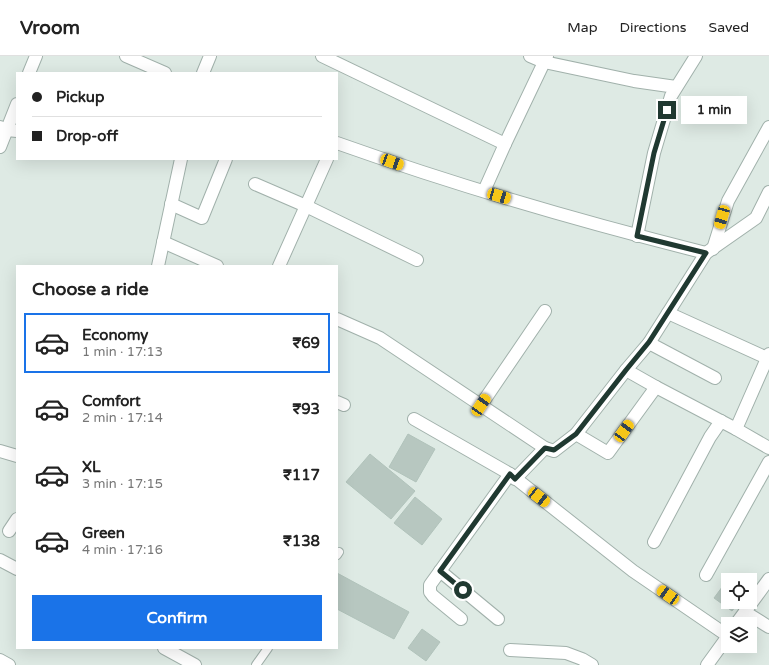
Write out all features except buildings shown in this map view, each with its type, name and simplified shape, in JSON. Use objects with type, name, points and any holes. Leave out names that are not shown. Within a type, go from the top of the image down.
[{"type":"street","points":[[29,72],[36,56]]},
{"type":"street","points":[[127,56],[163,72]]},
{"type":"street","points":[[203,72],[210,56]]},
{"type":"street","points":[[322,56],[505,144]]},
{"type":"street","points":[[530,56],[634,81],[676,87]]},
{"type":"street","points":[[637,236],[654,153],[671,96],[696,56]]},
{"type":"street","points":[[484,191],[546,59]]},
{"type":"street","points":[[0,147],[16,107]]},
{"type":"street","points":[[338,319],[380,338],[545,448],[554,450],[576,434],[649,342],[710,251],[728,201],[769,127]]},
{"type":"street","points":[[338,143],[419,172],[637,236],[710,251],[765,210],[769,192]]},
{"type":"street","points":[[158,265],[181,160]]},
{"type":"street","points":[[171,204],[202,218],[226,160]]},
{"type":"street","points":[[279,265],[327,160]]},
{"type":"street","points":[[256,184],[306,206],[417,260]]},
{"type":"street","points":[[163,242],[215,265]]},
{"type":"street","points":[[481,405],[545,311]]},
{"type":"street","points":[[668,313],[768,356],[736,429]]},
{"type":"street","points":[[649,342],[715,378]]},
{"type":"street","points":[[626,370],[769,448]]},
{"type":"street","points":[[576,434],[608,453],[656,387]]},
{"type":"street","points":[[414,419],[512,476],[633,571],[721,631]]},
{"type":"street","points":[[654,542],[710,437],[721,421]]},
{"type":"street","points":[[462,619],[433,596],[430,592],[430,585],[512,476],[545,448]]},
{"type":"street","points":[[0,450],[16,456]]},
{"type":"street","points":[[706,575],[769,462]]},
{"type":"street","points":[[9,531],[16,520]]},
{"type":"street","points":[[0,560],[16,568]]},
{"type":"street","points":[[440,571],[498,619]]},
{"type":"street","points":[[741,617],[769,579]]},
{"type":"street","points":[[745,612],[769,626]]},
{"type":"street","points":[[706,665],[721,645]]},
{"type":"street","points":[[166,649],[195,665]]},
{"type":"street","points":[[510,650],[566,653],[582,659],[592,665]]},
{"type":"street","points":[[0,660],[8,665]]},
{"type":"lane","points":[[256,665],[267,649]]},
{"type":"route","points":[[463,590],[440,571],[510,474],[515,479],[545,448],[554,450],[576,434],[649,342],[706,253],[637,236],[654,153],[667,110]]}]
